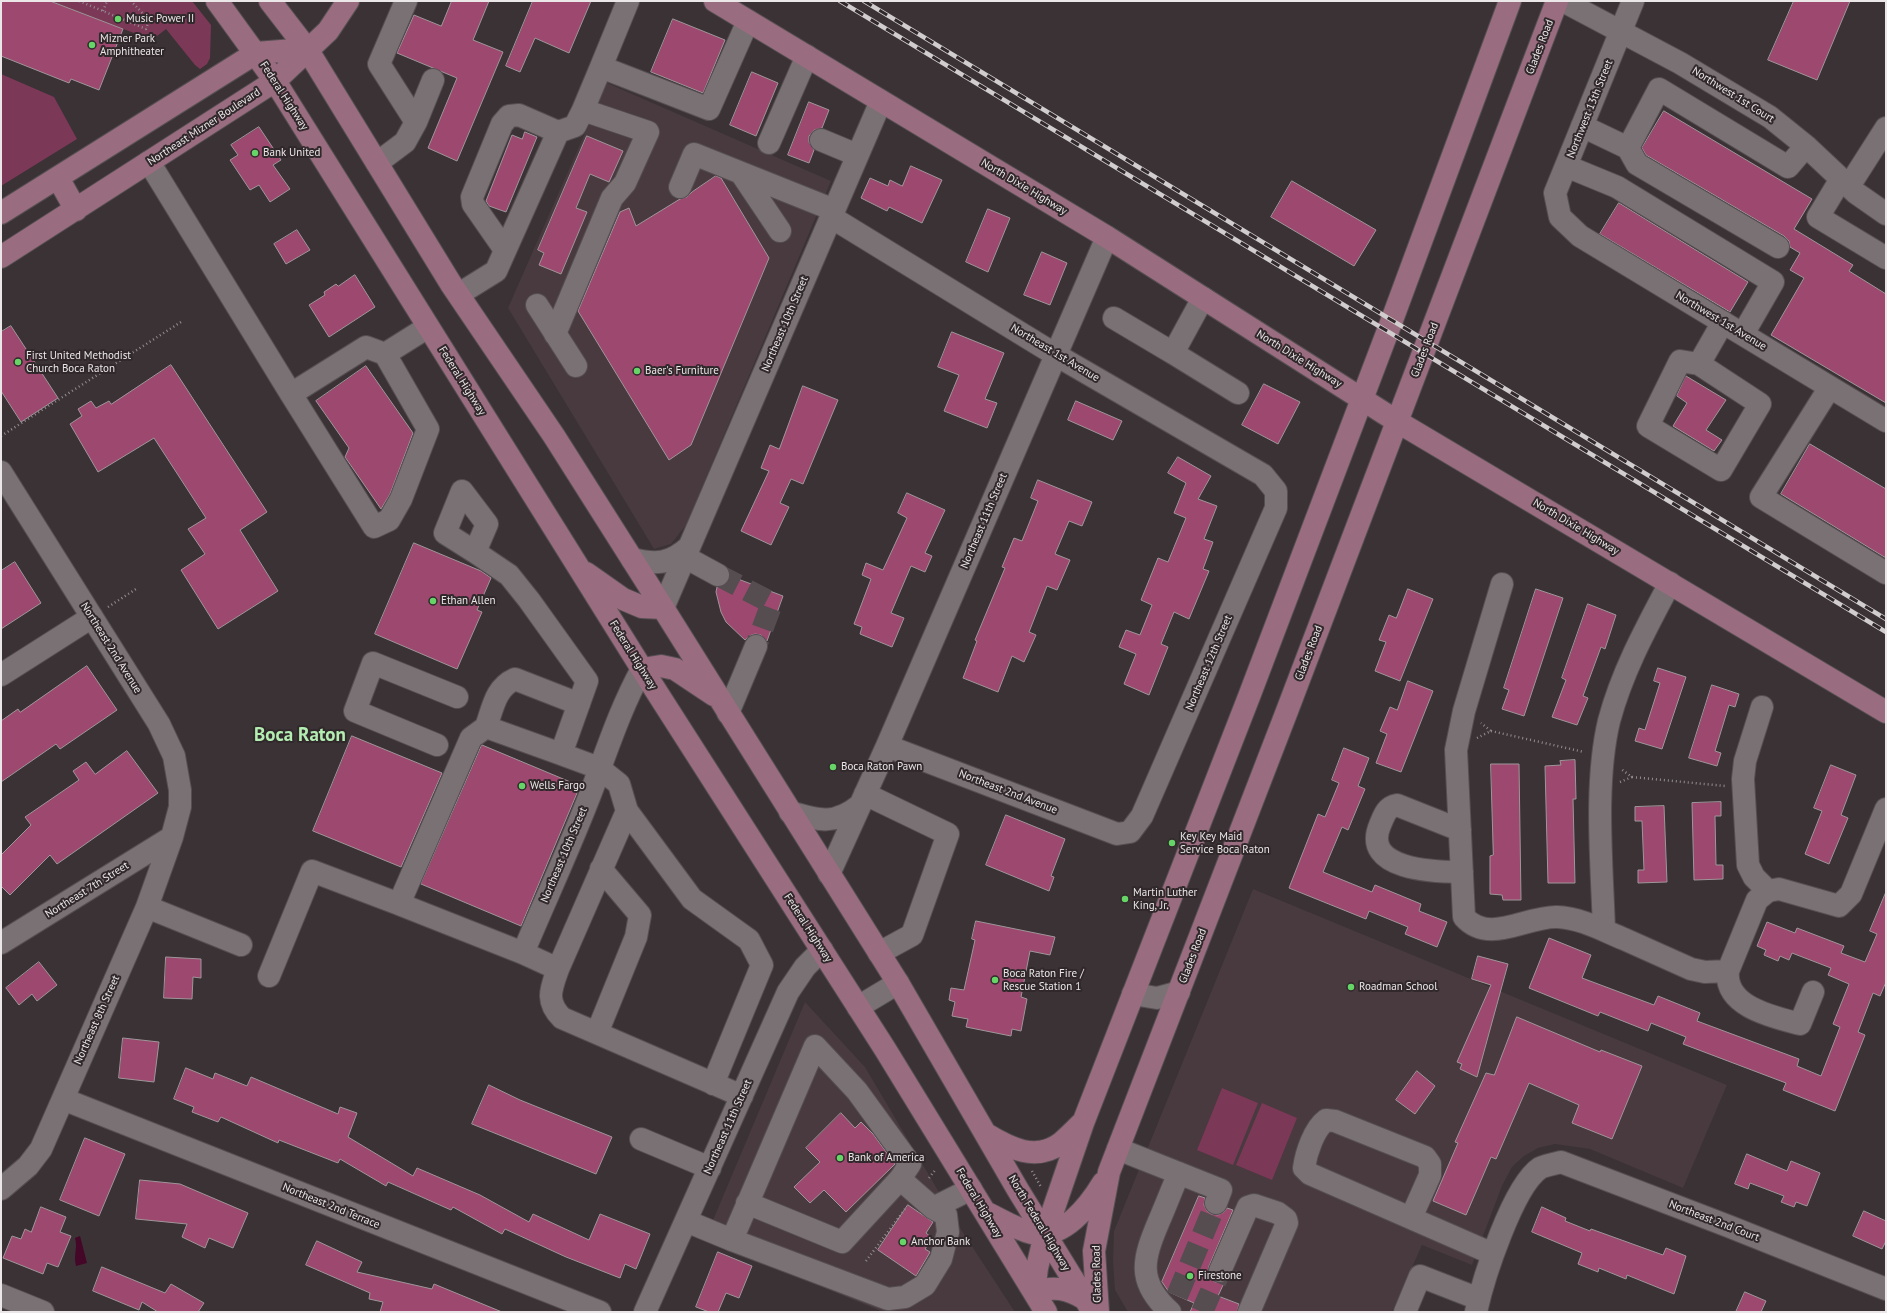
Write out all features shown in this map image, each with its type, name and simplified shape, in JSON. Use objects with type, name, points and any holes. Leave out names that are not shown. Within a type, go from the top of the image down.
[{"type":"main road","name":"Federal Highway","points":[[218,1],[275,81],[642,669],[858,1007],[1046,1312]]},
{"type":"main road","points":[[270,1],[307,49],[459,294],[554,436],[663,608],[898,983],[986,1134],[1009,1148],[1028,1152],[1039,1151],[1050,1149],[1061,1143],[1083,1123]]},
{"type":"main road","points":[[1,213],[256,53],[307,49],[328,30],[348,1]]},
{"type":"main road","name":"North Dixie Highway","points":[[715,1],[1107,237],[1398,422],[1886,712]]},
{"type":"main road","points":[[1092,1308],[1074,1292],[1061,1288],[1047,1288],[1034,1292],[1038,1263],[1045,1234],[1083,1123],[1250,694],[1361,398],[1392,320],[1510,1]]},
{"type":"main road","name":"Glades Road","points":[[1092,1308],[1094,1251],[1109,1172],[1398,422],[1557,1]]},
{"type":"main road","name":"Northeast Mizner Boulevard","points":[[1,257],[275,81],[307,49]]},
{"type":"main road","points":[[58,178],[76,210]]},
{"type":"main road","points":[[578,567],[623,599],[642,607],[663,608]]},
{"type":"main road","points":[[642,669],[661,666],[675,669],[724,706]]},
{"type":"main road","name":"North Federal Highway","points":[[986,1134],[1045,1234],[1092,1308]]},
{"type":"main road","points":[[985,1212],[1021,1230],[1045,1234],[1060,1228],[1075,1217],[1092,1200],[1109,1172]]},
{"type":"street","points":[[406,1],[379,64],[416,122]]},
{"type":"street","points":[[505,250],[473,204],[472,197],[502,124],[509,116],[519,115],[558,132],[575,126],[628,1]]},
{"type":"street","name":"Northwest 1st Court","points":[[1563,1],[1706,78],[1770,117],[1806,146],[1845,183],[1886,214]]},
{"type":"street","name":"Northwest 13th Street","points":[[1560,217],[1555,193],[1633,1]]},
{"type":"street","points":[[601,67],[709,110],[748,21]]},
{"type":"street","points":[[769,143],[807,56]]},
{"type":"street","points":[[1688,107],[1706,78]]},
{"type":"street","points":[[377,163],[405,142],[416,122],[433,80]]},
{"type":"street","points":[[1628,148],[1659,89],[1788,167],[1806,146]]},
{"type":"street","name":"Northeast 10th Street","points":[[663,608],[881,101]]},
{"type":"street","points":[[555,334],[612,198],[625,182],[648,132],[583,110]]},
{"type":"street","points":[[1582,126],[1628,148],[1637,164],[1778,247]]},
{"type":"street","points":[[1886,128],[1818,217],[1886,258]]},
{"type":"street","points":[[459,294],[496,271],[558,132]]},
{"type":"street","points":[[820,140],[858,155]]},
{"type":"street","name":"Northeast 1st Avenue","points":[[680,187],[694,154],[832,213],[1056,354],[1263,475],[1276,491]]},
{"type":"street","points":[[149,162],[291,394],[374,527],[389,520],[401,500],[428,429],[385,354],[366,347],[291,394]]},
{"type":"street","points":[[1566,166],[1617,187],[1772,282],[1743,334]]},
{"type":"street","points":[[741,173],[780,231]]},
{"type":"street","name":"Northwest 1st Avenue","points":[[1560,217],[1580,236],[1886,421]]},
{"type":"street","name":"Northeast 11th Street","points":[[829,874],[887,746],[1107,237]]},
{"type":"street","points":[[1172,353],[1203,298]]},
{"type":"street","points":[[537,305],[576,366]]},
{"type":"street","points":[[1114,318],[1238,393]]},
{"type":"street","points":[[1699,364],[1723,322]]},
{"type":"street","points":[[385,354],[428,327]]},
{"type":"street","points":[[1680,361],[1699,364],[1760,404],[1720,470],[1648,426],[1680,361]]},
{"type":"street","points":[[1830,387],[1761,497],[1886,573]]},
{"type":"street","name":"Northeast 2nd Avenue","points":[[1,472],[159,724],[174,756],[180,790],[180,807],[172,837]]},
{"type":"street","name":"Northeast 12th Street","points":[[1130,832],[1142,816],[1276,508],[1276,491]]},
{"type":"street","points":[[475,552],[508,575],[529,600],[587,681],[561,754]]},
{"type":"street","points":[[632,559],[644,562],[662,562],[687,552],[718,575]]},
{"type":"street","points":[[1604,930],[1601,790],[1609,722],[1627,666],[1670,583]]},
{"type":"street","points":[[1502,584],[1464,711],[1456,750],[1464,917],[1470,924],[1494,930],[1556,917],[1588,924],[1604,930],[1691,969],[1705,972],[1728,971]]},
{"type":"street","points":[[1,675],[92,617]]},
{"type":"street","points":[[724,706],[756,646]]},
{"type":"street","points":[[437,745],[355,711],[373,663],[457,697]]},
{"type":"street","name":"Northeast 10th Street","points":[[523,953],[593,788],[599,768],[631,689],[642,669]]},
{"type":"street","points":[[399,904],[471,738],[486,727],[496,696],[506,683],[515,679],[579,704]]},
{"type":"street","points":[[1762,707],[1745,761],[1744,787],[1748,865],[1754,877],[1768,891]]},
{"type":"street","points":[[486,727],[599,768],[619,784],[627,811],[692,899],[749,940],[762,965],[713,1084]]},
{"type":"street","name":"Northeast 2nd Avenue","points":[[887,746],[1117,834],[1130,832]]},
{"type":"street","points":[[790,812],[813,818],[836,819],[848,814],[862,800],[948,834],[912,935],[879,953]]},
{"type":"street","points":[[1460,830],[1397,805],[1390,806],[1376,835],[1378,845],[1384,854],[1395,862],[1430,872],[1462,872]]},
{"type":"street","points":[[1813,992],[1800,1024],[1767,1015],[1749,1006],[1733,992],[1727,982],[1728,971],[1757,900],[1768,891],[1779,889],[1840,906],[1851,894],[1886,809]]},
{"type":"street","points":[[627,811],[558,969],[551,991],[553,1009],[562,1018],[742,1096]]},
{"type":"street","name":"Northeast 8th Street","points":[[1,1189],[28,1166],[41,1149],[146,907],[172,837]]},
{"type":"street","name":"Northeast 7th Street","points":[[1,943],[172,837]]},
{"type":"street","points":[[597,1033],[636,937],[640,915],[601,869]]},
{"type":"street","points":[[269,976],[312,870],[523,953],[558,969]]},
{"type":"street","points":[[146,907],[241,945]]},
{"type":"street","name":"Northeast 11th Street","points":[[645,1312],[788,992],[805,967],[822,950]]},
{"type":"street","points":[[858,1007],[898,983]]},
{"type":"street","points":[[1133,994],[1157,998],[1179,992]]},
{"type":"street","points":[[731,1040],[761,1052]]},
{"type":"street","points":[[732,1240],[815,1046],[857,1091],[910,1164],[900,1179],[842,1242],[748,1204]]},
{"type":"street","name":"Northeast 2nd Terrace","points":[[63,1099],[600,1312]]},
{"type":"street","points":[[1405,1312],[1420,1276],[1478,1306],[1493,1254],[1310,1174],[1304,1168],[1305,1160],[1320,1125],[1326,1120],[1335,1121],[1424,1157],[1430,1164],[1430,1175],[1411,1218]]},
{"type":"street","points":[[641,1139],[710,1168]]},
{"type":"street","points":[[1118,1149],[1221,1190],[1216,1203]]},
{"type":"street","name":"Northeast 2nd Court","points":[[1493,1254],[1526,1182],[1541,1168],[1561,1162],[1588,1171],[1886,1289]]},
{"type":"street","points":[[1172,1307],[1158,1301],[1146,1277],[1145,1263],[1147,1249],[1179,1173]]},
{"type":"street","points":[[686,1221],[888,1299],[905,1297],[925,1285],[941,1259],[948,1232],[946,1215],[933,1208],[900,1179]]},
{"type":"street","points":[[933,1208],[971,1189]]},
{"type":"street","points":[[1220,1271],[1248,1208],[1254,1205],[1278,1213],[1286,1218],[1287,1223],[1249,1312]]},
{"type":"street","points":[[1,1295],[43,1312]]},
{"type":"path","points":[[79,1],[146,29],[149,20],[131,1]]},
{"type":"path","points":[[103,11],[107,1]]},
{"type":"path","points":[[1,436],[180,322]]},
{"type":"path","points":[[92,617],[136,589]]},
{"type":"path","points":[[1491,731],[1604,756],[1632,777]]},
{"type":"path","points":[[1601,790],[1632,777],[1744,787]]},
{"type":"path","points":[[1030,1168],[1042,1189]]},
{"type":"path","points":[[866,1261],[936,1169]]},
{"type":"shaded area","points":[[51,1],[192,1],[211,25],[210,58],[207,64],[200,69],[195,65],[166,29],[152,40]]},
{"type":"shaded area","points":[[1,74],[54,97],[77,139],[1,186]]},
{"type":"shaded area","points":[[607,83],[831,181],[686,525],[671,544],[654,549],[508,308]]},
{"type":"shaded area","name":"Roadman School","points":[[1253,889],[1727,1085],[1683,1188],[1590,1149],[1555,1144],[1538,1148],[1524,1156],[1512,1167],[1502,1186],[1472,1265],[1422,1245],[1392,1312],[1128,1312],[1115,1290],[1113,1262],[1114,1231]]},
{"type":"shaded area","points":[[805,1002],[865,1067],[962,1231],[1015,1312],[883,1312],[705,1239]]},
{"type":"shaded area","points":[[1222,1088],[1258,1103],[1233,1165],[1197,1150]]},
{"type":"shaded area","points":[[1262,1103],[1297,1118],[1272,1180],[1236,1165]]},
{"type":"shaded area","points":[[80,1236],[87,1263],[76,1266],[75,1238]]},
{"type":"building","name":"Mizner Park Amphitheater","points":[[1,1],[50,1],[123,29],[99,90],[71,79],[69,83],[1,56]]},
{"type":"building","points":[[452,1],[489,1],[473,40],[503,52],[457,161],[428,148],[457,78],[397,53],[414,15],[441,26]]},
{"type":"building","points":[[533,1],[591,1],[569,53],[535,38],[520,72],[506,66]]},
{"type":"building","points":[[1794,1],[1850,1],[1817,80],[1768,60]]},
{"type":"building","points":[[673,19],[725,40],[703,93],[651,72]]},
{"type":"building","points":[[752,72],[778,83],[756,136],[730,125]]},
{"type":"building","points":[[809,102],[829,110],[822,128],[814,130],[809,136],[809,142],[814,150],[809,163],[788,155]]},
{"type":"building","points":[[1664,111],[1812,199],[1794,229],[1853,265],[1849,271],[1886,294],[1886,403],[1771,335],[1804,278],[1790,270],[1800,253],[1790,247],[1789,241],[1784,236],[1646,155],[1642,148]]},
{"type":"building","points":[[259,127],[281,160],[273,165],[290,189],[270,202],[259,185],[250,190],[230,160],[238,155],[231,145]]},
{"type":"building","points":[[525,132],[537,137],[506,212],[489,206],[486,201],[512,135],[522,139]]},
{"type":"building","points":[[587,136],[623,151],[609,182],[590,174],[576,208],[587,212],[561,274],[539,265],[544,253],[538,250]]},
{"type":"building","points":[[911,166],[942,180],[922,223],[889,207],[887,211],[861,198],[870,178],[888,186],[890,180],[902,186]]},
{"type":"building","points":[[716,176],[721,178],[769,258],[691,445],[669,460],[578,311],[620,212],[629,208],[636,226],[680,199],[687,197]]},
{"type":"building","points":[[1292,181],[1376,230],[1354,266],[1271,217]]},
{"type":"building","points":[[1619,203],[1748,282],[1730,312],[1600,234]]},
{"type":"building","points":[[988,209],[1010,218],[988,272],[966,262]]},
{"type":"building","points":[[297,230],[310,250],[286,264],[274,244]]},
{"type":"building","points":[[1042,252],[1067,263],[1050,305],[1024,295]]},
{"type":"building","points":[[355,275],[375,307],[329,337],[309,305],[325,295],[324,292],[336,284],[338,286]]},
{"type":"building","name":"First United Methodist Church Boca Raton","points":[[11,326],[58,398],[21,422],[1,391],[1,332]]},
{"type":"building","points":[[952,332],[1004,353],[985,399],[997,403],[987,428],[944,411],[959,375],[938,367]]},
{"type":"building","points":[[171,365],[267,512],[240,530],[278,591],[218,629],[181,570],[205,554],[188,529],[206,518],[154,438],[98,472],[70,424],[82,416],[78,409],[91,401],[96,408],[109,401],[111,404]]},
{"type":"building","points":[[366,366],[413,433],[390,494],[381,509],[345,457],[349,448],[316,401]]},
{"type":"building","points":[[1686,376],[1726,400],[1706,430],[1722,440],[1714,451],[1673,426],[1687,403],[1677,396]]},
{"type":"building","points":[[1264,384],[1300,402],[1278,444],[1242,425]]},
{"type":"building","points":[[803,386],[838,400],[803,484],[791,479],[780,503],[789,507],[771,545],[741,531],[769,471],[761,468],[770,445],[779,449]]},
{"type":"building","points":[[1076,401],[1122,421],[1113,440],[1068,420]]},
{"type":"building","points":[[1810,444],[1886,489],[1886,558],[1781,494]]},
{"type":"building","points":[[1178,457],[1211,476],[1198,499],[1217,506],[1204,539],[1213,542],[1203,569],[1209,571],[1189,619],[1174,612],[1161,644],[1168,647],[1149,695],[1124,684],[1136,654],[1119,647],[1126,630],[1140,635],[1152,605],[1141,600],[1158,558],[1168,562],[1186,518],[1174,513],[1186,483],[1168,473]]},
{"type":"building","points":[[1038,480],[1092,502],[1082,526],[1069,521],[1055,554],[1070,560],[1057,590],[1047,586],[1029,632],[1036,635],[1024,662],[1012,656],[998,692],[963,678],[977,641],[975,640],[1005,568],[1002,567],[1014,538],[1022,541],[1038,501],[1031,498]]},
{"type":"building","points":[[907,493],[945,510],[925,553],[932,556],[925,572],[911,566],[891,613],[904,618],[892,647],[860,634],[862,627],[854,624],[871,579],[862,575],[866,563],[883,570],[907,518],[898,513]]},
{"type":"building","points":[[414,543],[481,571],[491,578],[477,610],[482,612],[457,669],[375,634]]},
{"type":"building","points":[[15,562],[41,603],[1,629],[1,571]]},
{"type":"building","points":[[730,576],[783,596],[767,641],[761,635],[755,634],[749,636],[745,640],[726,622],[721,612],[716,592],[717,587],[725,585],[729,581]]},
{"type":"building","points":[[1408,589],[1433,599],[1400,681],[1375,671],[1386,642],[1379,640],[1389,615],[1396,618]]},
{"type":"building","points":[[1536,589],[1563,598],[1524,716],[1502,709],[1509,690],[1504,688]]},
{"type":"building","points":[[1588,604],[1616,615],[1605,649],[1601,647],[1583,696],[1588,698],[1577,725],[1552,717],[1566,680],[1562,678]]},
{"type":"building","points":[[87,666],[117,710],[60,749],[56,744],[1,782],[1,721],[18,709],[20,712]]},
{"type":"building","points":[[1658,668],[1686,677],[1662,749],[1635,741],[1639,728],[1645,730],[1660,683],[1654,681]]},
{"type":"building","points":[[1408,681],[1433,691],[1401,772],[1376,763],[1387,734],[1380,731],[1390,707],[1397,710]]},
{"type":"building","points":[[1712,685],[1739,694],[1735,707],[1729,705],[1715,751],[1721,753],[1717,766],[1689,758]]},
{"type":"building","points":[[352,736],[442,773],[401,867],[313,831]]},
{"type":"building","points":[[482,745],[580,786],[521,926],[421,884]]},
{"type":"building","points":[[1344,748],[1369,758],[1358,786],[1365,789],[1348,830],[1342,827],[1323,872],[1372,892],[1375,885],[1421,904],[1419,911],[1447,922],[1437,947],[1405,934],[1408,927],[1369,911],[1366,919],[1289,888],[1318,814],[1325,817],[1339,783],[1332,780]]},
{"type":"building","points":[[127,751],[158,793],[57,864],[50,855],[10,895],[1,886],[1,855],[31,825],[25,817],[79,780],[73,771],[86,762],[95,774]]},
{"type":"building","points":[[1575,760],[1576,799],[1573,799],[1575,883],[1548,883],[1545,766],[1561,765],[1560,761]]},
{"type":"building","points":[[1491,764],[1519,764],[1521,900],[1503,900],[1502,895],[1490,894],[1490,856],[1493,855]]},
{"type":"building","points":[[1831,765],[1856,775],[1841,815],[1848,818],[1829,864],[1805,854],[1822,811],[1814,808]]},
{"type":"building","points":[[1721,802],[1721,816],[1715,816],[1716,865],[1723,865],[1723,879],[1694,880],[1692,803]]},
{"type":"building","points":[[1664,806],[1667,882],[1638,883],[1638,870],[1644,870],[1642,821],[1635,821],[1635,807]]},
{"type":"building","points":[[1006,815],[1065,839],[1051,876],[1054,877],[1049,891],[986,865]]},
{"type":"building","points":[[1886,892],[1886,982],[1880,996],[1873,993],[1858,1032],[1865,1035],[1835,1111],[1783,1090],[1786,1083],[1683,1044],[1686,1037],[1651,1023],[1648,1031],[1600,1012],[1598,1016],[1529,988],[1549,938],[1591,955],[1582,978],[1654,1005],[1658,996],[1700,1013],[1697,1021],[1799,1059],[1797,1066],[1821,1076],[1840,1027],[1833,1024],[1849,984],[1828,975],[1831,968],[1792,953],[1789,960],[1780,956],[1778,961],[1764,955],[1766,950],[1757,946],[1767,922],[1795,933],[1797,928],[1844,946],[1841,953],[1865,962],[1877,934],[1870,931]]},
{"type":"building","name":"Boca Raton Fire / Rescue Station 1","points":[[976,921],[1055,937],[1050,955],[1030,951],[1021,997],[1027,999],[1021,1031],[1012,1029],[1011,1036],[966,1027],[968,1019],[952,1016],[955,1002],[949,1000],[951,988],[964,990],[975,940],[972,939]]},
{"type":"building","points":[[1478,956],[1508,964],[1477,1077],[1460,1069],[1462,1064],[1457,1062],[1491,985],[1472,979]]},
{"type":"building","points":[[166,957],[201,959],[201,978],[193,977],[192,999],[164,998]]},
{"type":"building","points":[[39,962],[57,985],[37,1001],[32,994],[19,1005],[6,988]]},
{"type":"building","points":[[1517,1017],[1600,1052],[1601,1050],[1642,1066],[1612,1139],[1572,1123],[1579,1105],[1529,1083],[1496,1159],[1491,1157],[1466,1215],[1433,1201],[1458,1143],[1455,1142],[1486,1073],[1494,1075]]},
{"type":"building","points":[[123,1038],[159,1042],[154,1082],[119,1078]]},
{"type":"building","points":[[186,1068],[213,1079],[215,1073],[247,1086],[251,1077],[338,1114],[340,1107],[357,1113],[348,1137],[413,1176],[417,1168],[480,1195],[529,1222],[533,1214],[589,1240],[600,1214],[650,1234],[636,1269],[625,1264],[620,1278],[566,1257],[505,1229],[502,1234],[453,1207],[451,1210],[388,1182],[386,1186],[340,1159],[338,1163],[279,1140],[278,1143],[221,1117],[218,1122],[192,1112],[194,1107],[174,1099]]},
{"type":"building","points":[[1417,1071],[1435,1086],[1415,1114],[1396,1100]]},
{"type":"building","points":[[489,1085],[520,1100],[612,1137],[596,1174],[472,1124]]},
{"type":"building","points":[[841,1113],[855,1128],[861,1122],[873,1134],[895,1164],[846,1212],[824,1190],[810,1203],[794,1187],[820,1162],[806,1148]]},
{"type":"building","points":[[85,1138],[125,1154],[99,1216],[60,1200]]},
{"type":"building","points":[[1747,1154],[1787,1171],[1791,1161],[1820,1173],[1807,1206],[1796,1202],[1794,1207],[1781,1202],[1784,1196],[1750,1183],[1748,1189],[1735,1184]]},
{"type":"building","points":[[140,1180],[180,1184],[248,1213],[233,1248],[209,1238],[205,1248],[182,1237],[187,1224],[136,1219]]},
{"type":"building","points":[[1199,1196],[1205,1198],[1204,1205],[1207,1211],[1211,1214],[1218,1215],[1224,1212],[1227,1208],[1233,1210],[1209,1266],[1208,1272],[1210,1278],[1215,1282],[1224,1283],[1218,1296],[1239,1304],[1237,1312],[1190,1312],[1194,1303],[1169,1292],[1162,1282]]},
{"type":"building","points":[[908,1205],[933,1222],[926,1233],[932,1238],[925,1249],[930,1252],[916,1276],[878,1250]]},
{"type":"building","points":[[41,1207],[66,1217],[60,1232],[71,1236],[58,1267],[47,1263],[43,1274],[3,1258],[12,1236],[21,1239],[25,1229],[31,1232]]},
{"type":"building","points":[[1542,1207],[1566,1218],[1565,1221],[1590,1231],[1591,1229],[1663,1255],[1666,1248],[1686,1256],[1674,1294],[1627,1275],[1626,1279],[1599,1268],[1598,1272],[1578,1264],[1582,1253],[1532,1232]]},
{"type":"building","points":[[1864,1211],[1886,1221],[1886,1241],[1882,1249],[1853,1236]]},
{"type":"building","points":[[317,1241],[362,1262],[357,1272],[432,1289],[434,1284],[502,1312],[380,1312],[383,1302],[369,1299],[370,1293],[306,1265]]},
{"type":"building","points":[[718,1252],[752,1266],[739,1298],[726,1293],[718,1312],[709,1312],[696,1307]]},
{"type":"building","points":[[102,1267],[165,1293],[171,1284],[204,1303],[198,1312],[158,1312],[142,1302],[139,1310],[93,1291]]},
{"type":"building","points":[[1745,1292],[1766,1301],[1761,1312],[1736,1312]]},
{"type":"tunnel","points":[[718,575],[772,603],[756,646]]},
{"type":"tunnel","points":[[1177,1296],[1216,1203]]},
{"type":"tunnel","points":[[1202,1312],[1220,1271]]},
{"type":"railway","points":[[840,1],[1886,632]]},
{"type":"railway","points":[[864,1],[1886,619]]},
{"type":"place","name":"Music Power II","points":[[118,19]]},
{"type":"place","name":"Mizner Park Amphitheater","points":[[92,45]]},
{"type":"place","name":"Bank United","points":[[255,153]]},
{"type":"place","name":"First United Methodist Church Boca Raton","points":[[18,362]]},
{"type":"place","name":"Baer's Furniture","points":[[637,371]]},
{"type":"place","name":"Ethan Allen","points":[[433,601]]},
{"type":"place","name":"Boca Raton Pawn","points":[[833,767]]},
{"type":"place","name":"Wells Fargo","points":[[522,786]]},
{"type":"place","name":"Key Key Maid Service Boca Raton","points":[[1172,843]]},
{"type":"place","name":"Martin Luther King, Jr.","points":[[1125,899]]},
{"type":"place","name":"Boca Raton Fire / Rescue Station 1","points":[[995,980]]},
{"type":"place","name":"Roadman School","points":[[1351,987]]},
{"type":"place","name":"Bank of America","points":[[840,1158]]},
{"type":"place","name":"Anchor Bank","points":[[903,1242]]},
{"type":"place","name":"Firestone","points":[[1190,1276]]},
{"type":"district","name":"Boca Raton","points":[[300,736]]}]
